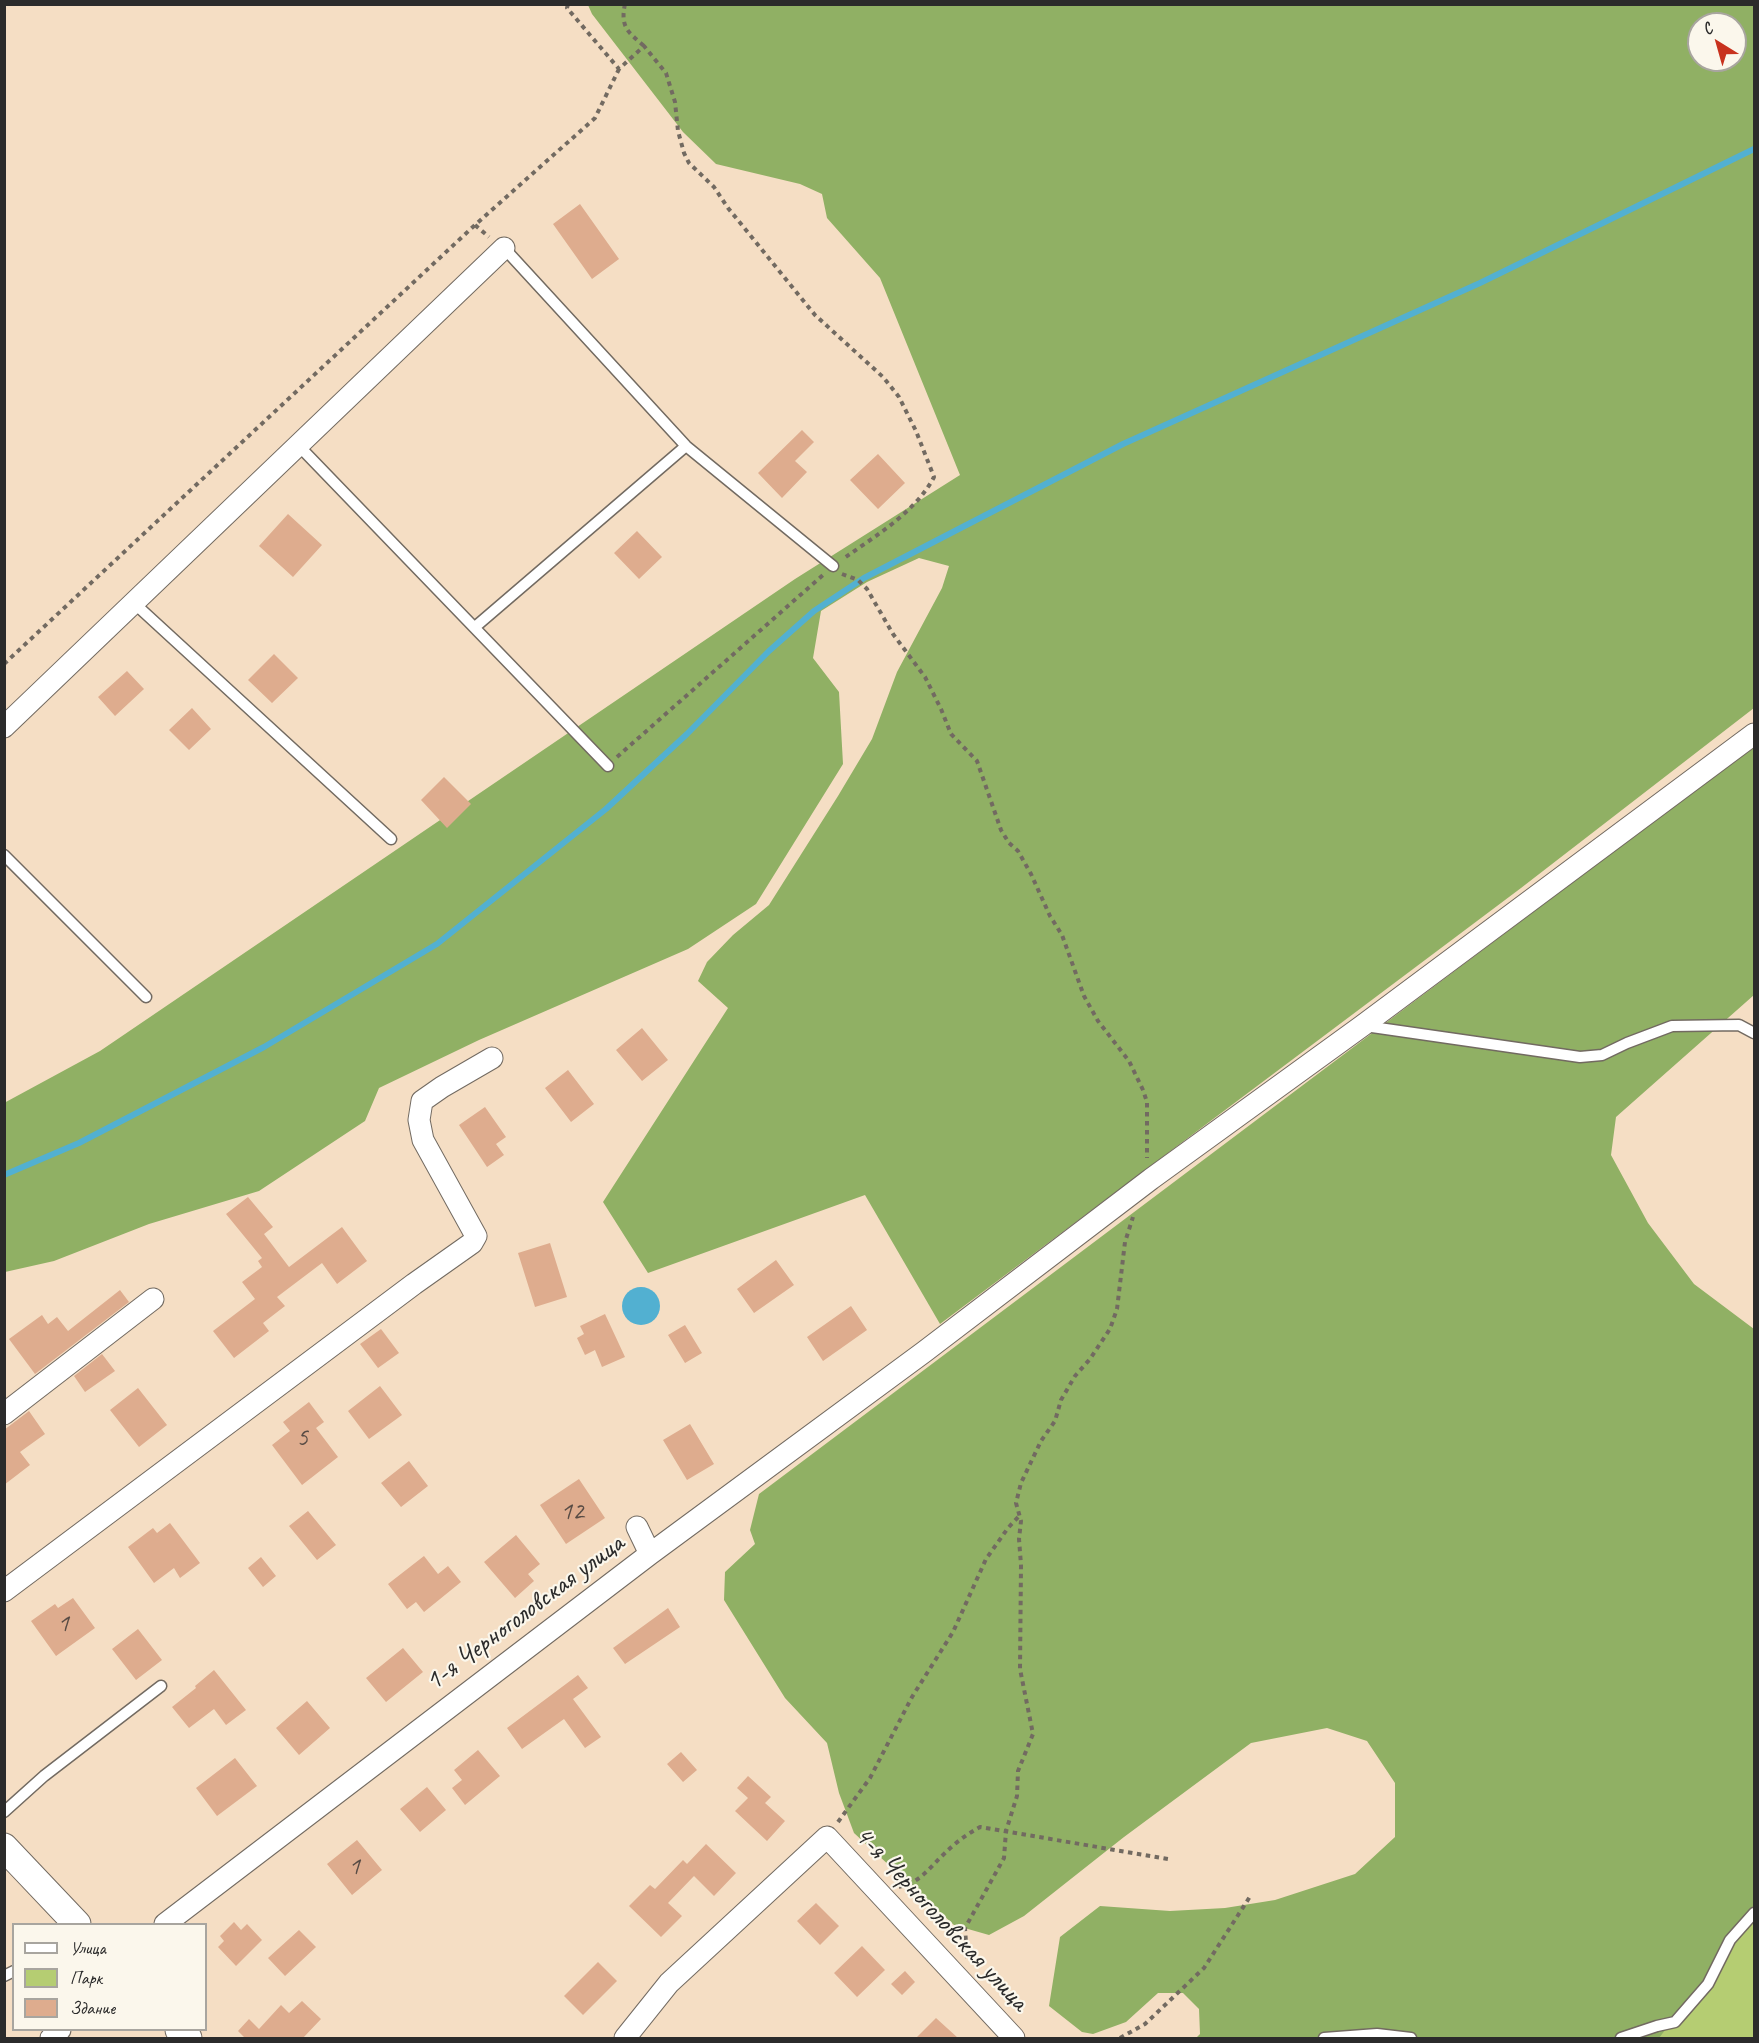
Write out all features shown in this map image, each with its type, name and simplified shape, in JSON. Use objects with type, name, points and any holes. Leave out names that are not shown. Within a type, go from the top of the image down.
[{"type":"street","points":[[4,727],[504,248]]},
{"type":"street","name":"1-я Черноголовская улица","points":[[166,1923],[650,1554],[924,1352],[1151,1179],[1362,1026],[1755,734]]},
{"type":"street","points":[[4,1591],[472,1243],[476,1236],[423,1140],[419,1120],[422,1101],[492,1058]]},
{"type":"street","points":[[4,1414],[153,1299]]},
{"type":"street","points":[[637,1527],[650,1554]]},
{"type":"street","points":[[625,2038],[669,1983],[827,1837]]},
{"type":"street","name":"4-я Черноголовская улица","points":[[827,1837],[1014,2038]]},
{"type":"street","points":[[4,1847],[73,1923]]},
{"type":"lane","points":[[504,248],[686,446],[833,566]]},
{"type":"lane","points":[[298,445],[608,766]]},
{"type":"lane","points":[[475,627],[686,446]]},
{"type":"lane","points":[[134,603],[391,839]]},
{"type":"lane","points":[[4,855],[146,997]]},
{"type":"lane","points":[[1362,1026],[1580,1057],[1602,1056],[1672,1026],[1739,1025],[1755,1033]]},
{"type":"lane","points":[[4,1812],[44,1776],[160,1686]]},
{"type":"lane","points":[[1621,2038],[1675,2022],[1708,1984],[1730,1940],[1755,1913]]},
{"type":"lane","points":[[1324,2038],[1377,2034],[1411,2038]]},
{"type":"path","points":[[568,4],[567,8],[619,69]]},
{"type":"path","points":[[608,766],[833,566],[901,516],[927,490],[934,477],[899,397],[883,377],[815,315],[728,208],[714,187],[690,163],[684,153],[678,131],[675,102],[666,73],[624,24],[622,17],[625,4]]},
{"type":"path","points":[[4,664],[466,233],[595,118],[619,69],[644,46]]},
{"type":"path","points":[[833,566],[837,572],[858,580],[867,589],[893,634],[924,677],[951,734],[977,761],[1001,830],[1018,851],[1050,916],[1062,935],[1084,996],[1098,1021],[1129,1061],[1148,1102],[1147,1157],[1151,1179]]},
{"type":"path","points":[[973,1994],[965,1949],[965,1928],[1004,1858],[1006,1831],[1017,1796],[1018,1771],[1034,1734],[1020,1669],[1019,1539],[1021,1521],[1016,1503],[1021,1483],[1041,1441],[1055,1421],[1061,1400],[1075,1376],[1090,1359],[1110,1329],[1117,1309],[1125,1242],[1134,1211]]},
{"type":"path","points":[[827,1837],[870,1778],[912,1697],[953,1632],[986,1559],[1019,1516]]},
{"type":"path","points":[[874,1889],[902,1887],[920,1878],[968,1833],[980,1827],[1168,1859]]},
{"type":"path","points":[[1120,2038],[1144,2024],[1204,1968],[1251,1894]]},
{"type":"green space","points":[[588,5],[1754,5],[1754,708],[1521,888],[940,1324],[865,1195],[648,1273],[603,1202],[728,1008],[698,981],[707,962],[733,935],[769,905],[872,739],[897,672],[942,588],[949,566],[919,558],[867,582],[821,611],[813,658],[839,692],[843,764],[756,904],[688,949],[479,1040],[379,1088],[365,1121],[259,1191],[149,1224],[54,1261],[5,1272],[4,1103],[100,1051],[795,579],[960,475],[880,278],[827,218],[822,194],[800,184],[716,164],[683,132],[592,14]]},
{"type":"green space","points":[[1754,746],[1754,995],[1616,1117],[1611,1155],[1648,1223],[1694,1284],[1754,1329],[1754,1914],[1659,2038],[1196,2038],[1200,2034],[1199,2009],[1183,1993],[1158,1993],[1126,2022],[1093,2034],[1082,2032],[1049,2006],[1060,1937],[1100,1906],[1170,1911],[1225,1908],[1275,1900],[1355,1874],[1395,1837],[1395,1783],[1367,1741],[1327,1728],[1251,1743],[1124,1837],[1024,1916],[989,1935],[954,1925],[854,1833],[839,1793],[827,1743],[785,1698],[724,1600],[725,1572],[755,1544],[750,1530],[759,1494]]},
{"type":"green space","points":[[1754,1893],[1754,2038],[1484,2038]]},
{"type":"water","points":[[641,1287],[655,1292],[660,1306],[655,1320],[641,1325],[627,1320],[622,1306],[627,1292]]},
{"type":"building","points":[[580,204],[619,259],[592,279],[553,224]]},
{"type":"building","points":[[802,430],[814,442],[795,461],[807,472],[782,498],[758,473]]},
{"type":"building","points":[[878,454],[905,483],[878,509],[850,480]]},
{"type":"building","points":[[288,514],[322,545],[293,577],[259,546]]},
{"type":"building","points":[[637,531],[662,557],[639,579],[614,553]]},
{"type":"building","points":[[274,654],[298,678],[272,703],[248,680]]},
{"type":"building","points":[[127,671],[144,689],[115,716],[98,697]]},
{"type":"building","points":[[192,708],[211,729],[189,750],[169,730]]},
{"type":"building","points":[[444,777],[471,804],[447,828],[421,800]]},
{"type":"building","points":[[642,1028],[668,1060],[642,1081],[616,1050]]},
{"type":"building","points":[[568,1070],[594,1104],[571,1122],[545,1088]]},
{"type":"building","points":[[485,1107],[506,1137],[496,1144],[504,1155],[487,1167],[459,1125]]},
{"type":"building","points":[[248,1197],[273,1227],[264,1234],[289,1267],[342,1227],[367,1261],[337,1284],[322,1263],[277,1297],[285,1306],[263,1323],[269,1331],[234,1358],[213,1331],[255,1299],[242,1282],[262,1267],[258,1261],[262,1258],[226,1214]]},
{"type":"building","points":[[550,1243],[567,1297],[535,1307],[518,1253]]},
{"type":"building","points":[[776,1260],[794,1285],[754,1313],[737,1289]]},
{"type":"building","points":[[120,1290],[129,1302],[35,1374],[9,1339],[42,1315],[48,1324],[57,1317],[68,1331]]},
{"type":"building","points":[[851,1306],[867,1330],[823,1361],[807,1337]]},
{"type":"building","points":[[605,1314],[625,1357],[602,1367],[595,1350],[585,1355],[577,1338],[584,1334],[580,1326]]},
{"type":"building","points":[[685,1325],[702,1353],[685,1363],[668,1335]]},
{"type":"building","points":[[381,1329],[399,1353],[378,1368],[360,1344]]},
{"type":"building","points":[[102,1354],[115,1371],[85,1392],[74,1376]]},
{"type":"building","points":[[380,1386],[402,1415],[369,1439],[348,1411]]},
{"type":"building","points":[[138,1388],[167,1425],[139,1447],[110,1410]]},
{"type":"building","points":[[309,1402],[324,1422],[316,1428],[338,1457],[302,1485],[272,1445],[290,1431],[283,1422]]},
{"type":"building","points":[[29,1411],[45,1434],[20,1452],[30,1465],[4,1485],[4,1430]]},
{"type":"building","points":[[690,1424],[714,1464],[687,1480],[663,1440]]},
{"type":"building","points":[[409,1461],[428,1486],[401,1507],[381,1483]]},
{"type":"building","points":[[579,1479],[605,1518],[566,1544],[540,1505]]},
{"type":"building","points":[[308,1511],[336,1545],[317,1560],[289,1526]]},
{"type":"building","points":[[170,1523],[200,1563],[180,1578],[174,1568],[154,1583],[128,1547],[153,1528],[157,1533]]},
{"type":"building","points":[[516,1535],[540,1564],[528,1574],[534,1581],[515,1598],[484,1562]]},
{"type":"building","points":[[424,1556],[438,1574],[448,1566],[461,1582],[424,1612],[416,1602],[407,1609],[388,1584]]},
{"type":"building","points":[[261,1557],[276,1576],[263,1587],[248,1568]]},
{"type":"building","points":[[73,1598],[95,1628],[56,1656],[31,1621],[55,1604],[58,1608]]},
{"type":"building","points":[[668,1608],[680,1627],[625,1664],[613,1648]]},
{"type":"building","points":[[138,1629],[162,1660],[136,1680],[112,1649]]},
{"type":"building","points":[[403,1648],[423,1672],[386,1702],[366,1678]]},
{"type":"building","points":[[214,1670],[246,1710],[226,1725],[214,1709],[189,1728],[172,1707]]},
{"type":"building","points":[[578,1675],[588,1688],[573,1699],[601,1737],[585,1748],[564,1719],[522,1749],[507,1728]]},
{"type":"building","points":[[307,1701],[330,1728],[299,1755],[276,1728]]},
{"type":"building","points":[[478,1750],[500,1776],[465,1805],[452,1788],[462,1780],[454,1770]]},
{"type":"building","points":[[681,1752],[697,1770],[683,1782],[667,1764]]},
{"type":"building","points":[[235,1758],[257,1786],[217,1816],[196,1788]]},
{"type":"building","points":[[748,1776],[771,1797],[765,1803],[785,1821],[767,1841],[735,1811],[748,1798],[737,1788]]},
{"type":"building","points":[[427,1787],[446,1810],[420,1832],[400,1809]]},
{"type":"building","points":[[357,1840],[382,1870],[352,1895],[327,1864]]},
{"type":"building","points":[[706,1844],[736,1873],[714,1896],[694,1876],[668,1903],[682,1916],[661,1937],[629,1906],[650,1885],[655,1889],[683,1860],[687,1864]]},
{"type":"building","points":[[816,1903],[839,1926],[820,1945],[797,1921]]},
{"type":"building","points":[[234,1922],[241,1930],[247,1924],[262,1940],[236,1966],[218,1947],[224,1941],[220,1936]]},
{"type":"building","points":[[299,1930],[316,1947],[285,1976],[268,1958]]},
{"type":"building","points":[[862,1946],[885,1970],[857,1997],[834,1973]]},
{"type":"building","points":[[598,1962],[617,1981],[583,2015],[564,1996]]},
{"type":"building","points":[[905,1971],[915,1982],[902,1995],[891,1984]]},
{"type":"building","points":[[302,2001],[321,2019],[303,2038],[245,2038],[238,2031],[249,2019],[259,2029],[281,2005],[289,2013]]},
{"type":"building","points":[[936,2018],[958,2038],[916,2038]]},
{"type":"waterway","points":[[4,1175],[79,1143],[264,1047],[437,944],[606,809],[687,734],[769,651],[814,611],[864,578],[1123,444],[1480,283],[1754,149]]}]
